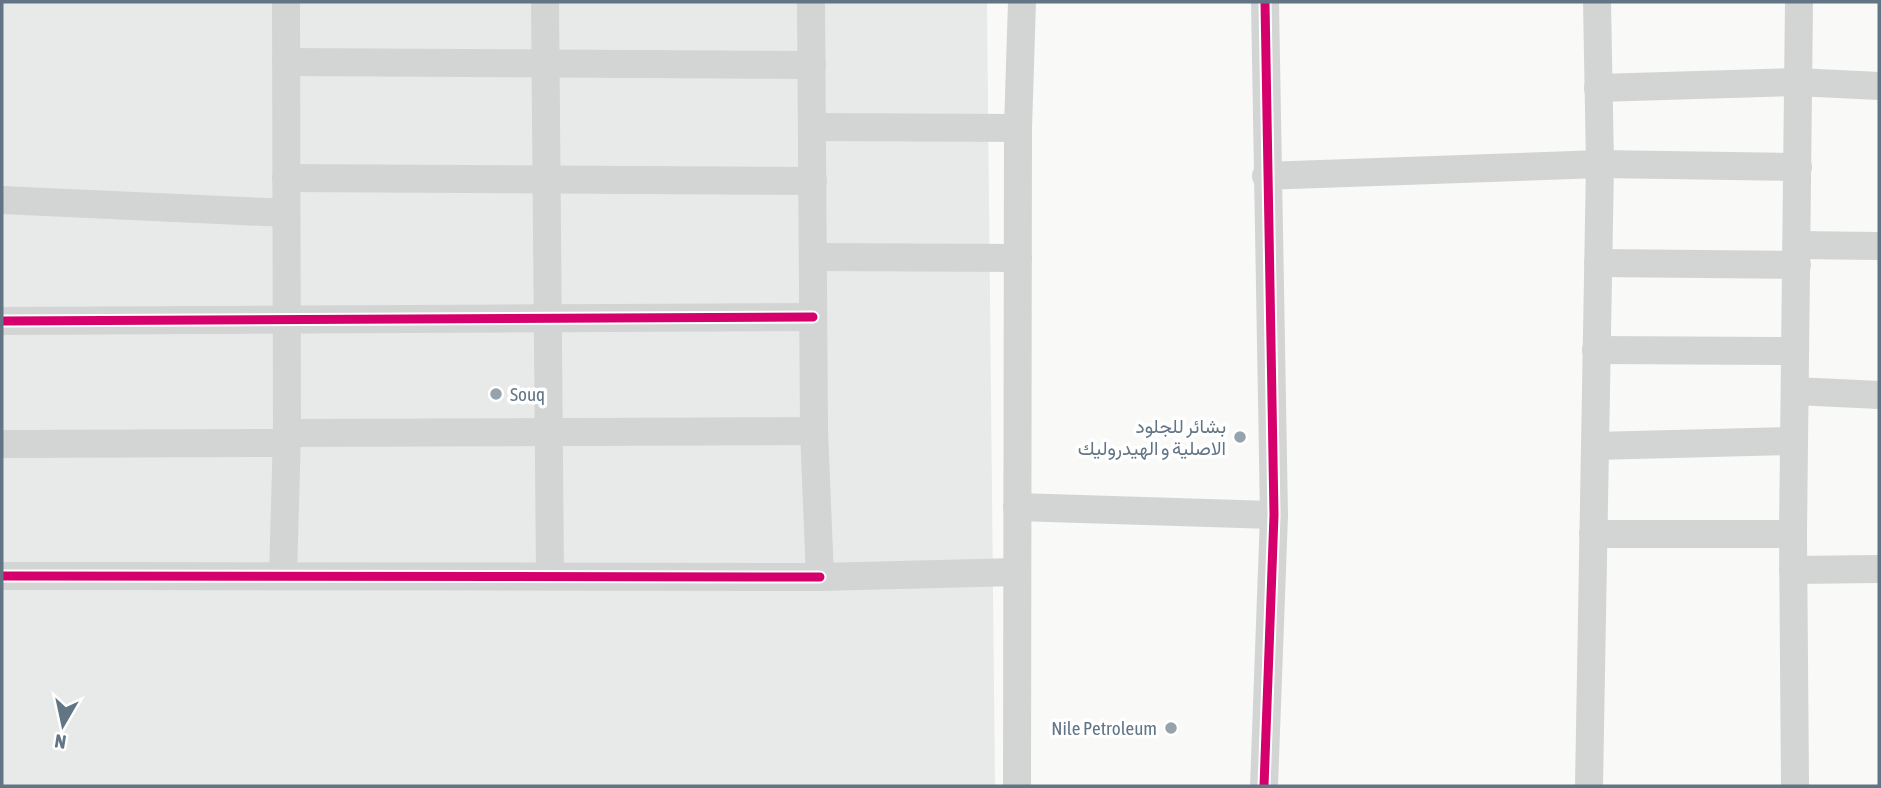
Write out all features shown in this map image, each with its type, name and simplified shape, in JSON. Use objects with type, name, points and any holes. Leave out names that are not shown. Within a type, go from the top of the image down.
[{"type":"street","points":[[284,576],[287,438],[286,2]]},
{"type":"street","points":[[545,2],[550,575]]},
{"type":"street","points":[[811,2],[814,431],[820,577]]},
{"type":"street","points":[[1017,786],[1018,128],[1022,2]]},
{"type":"street","points":[[1264,786],[1274,515],[1265,2]]},
{"type":"street","points":[[1589,786],[1600,164],[1597,2]]},
{"type":"street","points":[[1795,786],[1793,534],[1799,2]]},
{"type":"street","points":[[286,62],[812,65]]},
{"type":"street","points":[[1598,88],[1797,82],[1879,86]]},
{"type":"street","points":[[813,127],[1018,128]]},
{"type":"street","points":[[1266,176],[1600,164],[1798,167]]},
{"type":"street","points":[[286,178],[813,181]]},
{"type":"street","points":[[2,200],[286,213]]},
{"type":"street","points":[[1598,264],[1797,255],[1879,246]]},
{"type":"street","points":[[813,257],[1018,258]]},
{"type":"street","points":[[2,321],[813,317]]},
{"type":"street","points":[[1597,350],[1795,351]]},
{"type":"street","points":[[1795,391],[1879,395]]},
{"type":"street","points":[[2,443],[549,432],[814,431]]},
{"type":"street","points":[[1595,446],[1794,441]]},
{"type":"street","points":[[1017,507],[1274,515]]},
{"type":"street","points":[[1593,534],[1793,534]]},
{"type":"street","points":[[1793,570],[1879,569]]},
{"type":"street","points":[[2,576],[820,577],[1017,572]]},
{"type":"shaded area","name":"Souq","points":[[2,2],[987,2],[995,786],[2,786]]},
{"type":"cycle path","points":[[1264,786],[1274,515],[1265,2]]},
{"type":"cycle path","points":[[2,321],[813,317]]},
{"type":"cycle path","points":[[2,576],[820,577]]},
{"type":"place","name":"Souq","points":[[496,394]]},
{"type":"place","name":"بشائر للجلود الاصلية و الهيدروليك","points":[[1240,437]]},
{"type":"place","name":"Nile Petroleum","points":[[1171,728]]}]
